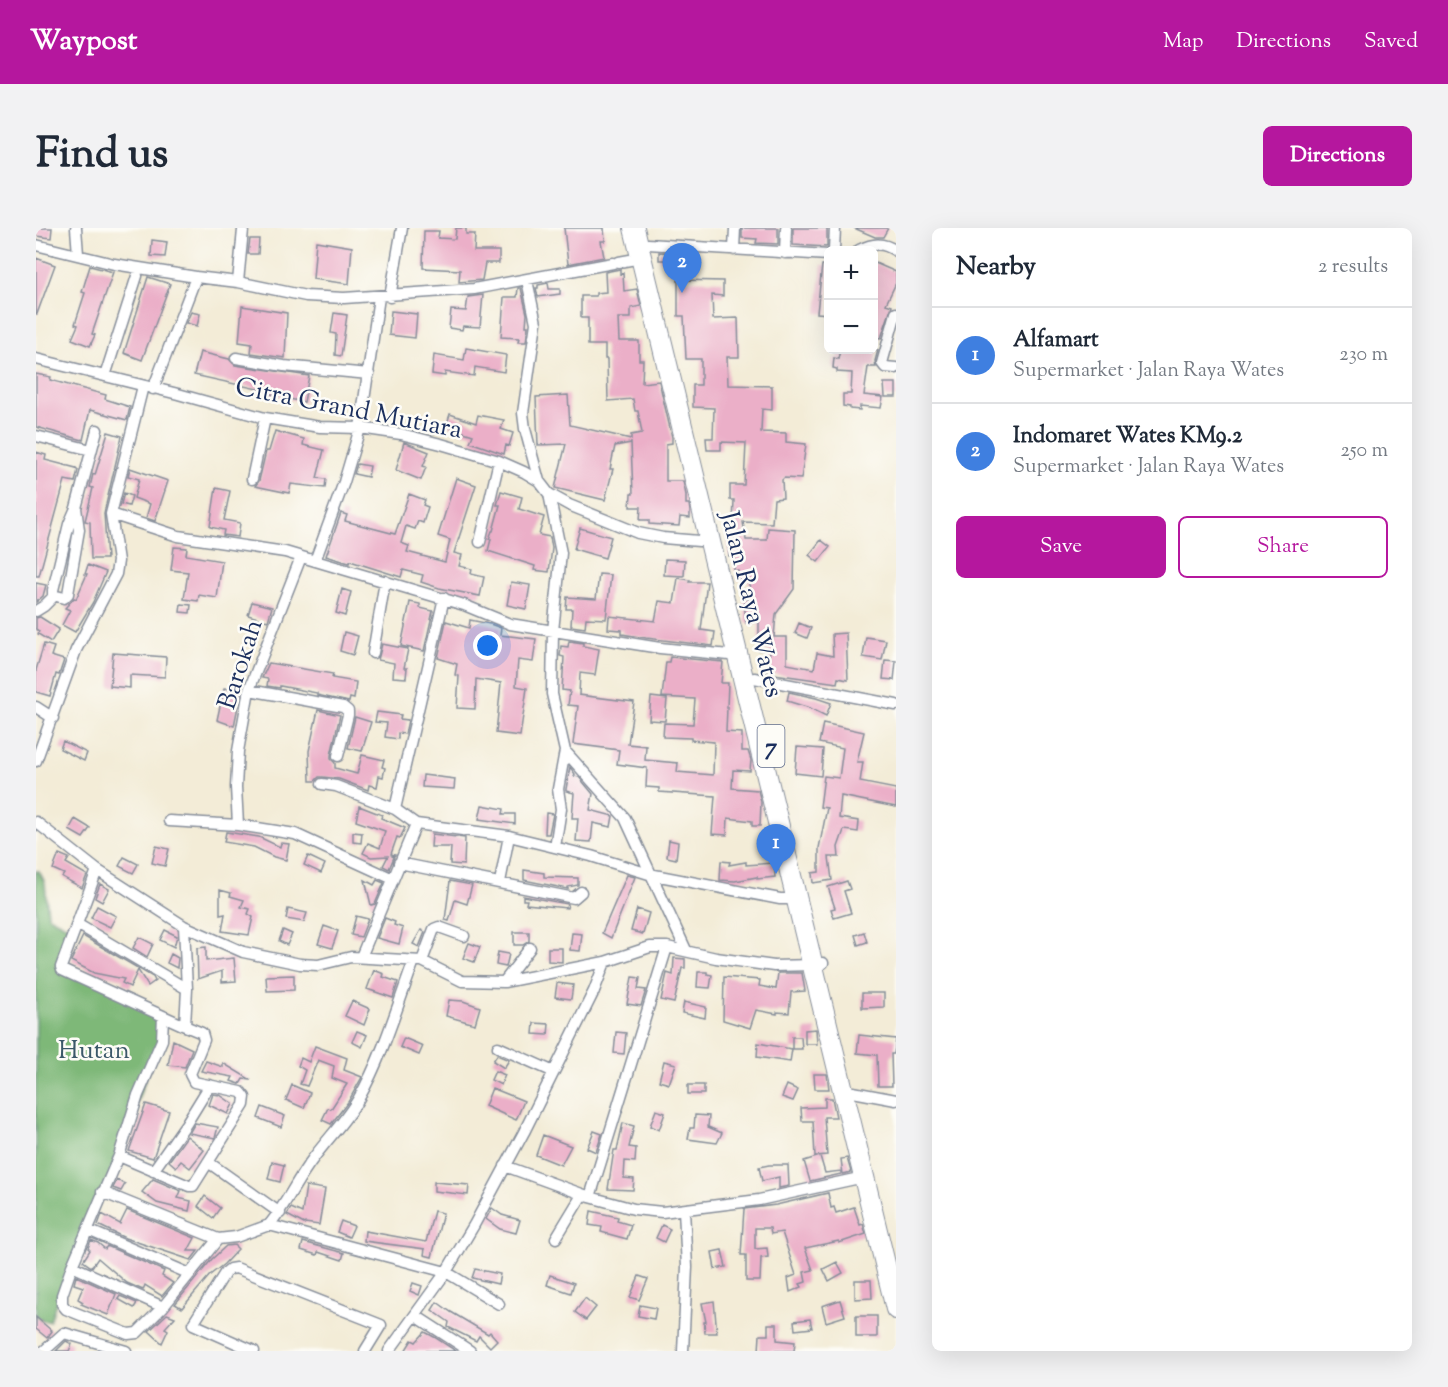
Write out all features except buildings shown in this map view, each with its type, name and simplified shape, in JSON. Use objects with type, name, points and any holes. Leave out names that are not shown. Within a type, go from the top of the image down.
[{"type":"highway","name":"Jalan Raya Wates","points":[[634,228],[644,243],[754,678],[864,1177],[896,1309]]},
{"type":"highway","name":"Jalan Raya Wates","points":[[644,243],[709,540],[739,656],[796,899],[818,964],[854,1092],[896,1264]]},
{"type":"street","points":[[76,228],[78,254]]},
{"type":"street","points":[[315,561],[341,492],[360,428],[384,297],[402,228]]},
{"type":"street","points":[[734,250],[735,228]]},
{"type":"street","points":[[785,253],[786,228]]},
{"type":"street","points":[[834,246],[835,228]]},
{"type":"street","points":[[238,282],[243,230]]},
{"type":"street","points":[[36,245],[136,268],[238,282],[306,296],[344,298],[474,289],[527,280],[616,262],[644,243],[824,255]]},
{"type":"street","points":[[870,246],[878,243],[896,250]]},
{"type":"street","points":[[105,376],[137,276]]},
{"type":"street","points":[[36,761],[76,650],[116,574],[118,561],[111,514],[148,388],[196,277]]},
{"type":"street","points":[[527,280],[536,323],[523,413],[539,481]]},
{"type":"street","points":[[896,315],[882,363],[885,367],[896,369]]},
{"type":"street","points":[[236,358],[284,366],[369,374]]},
{"type":"street","name":"Citra Grand Mutiara","points":[[36,359],[265,418],[320,427],[360,428],[401,434],[499,461],[539,481],[549,494],[569,505],[638,533],[663,538],[709,540]]},
{"type":"street","points":[[252,479],[265,418]]},
{"type":"street","points":[[36,611],[54,596],[64,598],[68,594],[79,530],[76,508],[97,430]]},
{"type":"street","points":[[36,436],[91,450]]},
{"type":"street","points":[[480,542],[499,461]]},
{"type":"street","points":[[549,494],[561,553],[553,631],[552,694],[565,751],[558,789],[561,809],[555,847]]},
{"type":"street","points":[[111,514],[178,536],[285,552],[444,598],[510,624],[660,648],[739,656]]},
{"type":"street","name":"Barokah","points":[[238,825],[236,787],[238,751],[249,690],[301,557]]},
{"type":"street","points":[[373,653],[386,581]]},
{"type":"street","points":[[395,809],[444,598]]},
{"type":"street","points":[[754,678],[896,705]]},
{"type":"street","points":[[249,690],[343,707],[348,711],[348,715],[338,756]]},
{"type":"street","points":[[36,707],[52,718]]},
{"type":"street","points":[[565,751],[625,818],[687,950]]},
{"type":"street","points":[[322,784],[336,786],[395,809],[416,824],[509,836],[650,874],[780,899],[796,899]]},
{"type":"street","points":[[169,821],[238,825],[295,834],[393,879]]},
{"type":"street","points":[[36,822],[97,870],[184,926],[243,952],[300,964],[318,965],[351,957],[418,961],[462,981],[504,982],[605,962],[650,947],[687,950],[774,966],[818,964]]},
{"type":"street","points":[[362,957],[416,824]]},
{"type":"street","points":[[500,882],[509,836]]},
{"type":"street","points":[[399,863],[574,898],[581,892]]},
{"type":"street","points":[[97,870],[60,964],[62,970],[202,1033],[204,1040],[190,1074],[191,1078],[194,1082],[241,1092],[245,1101],[193,1186],[118,1156]]},
{"type":"street","points":[[77,924],[187,989]]},
{"type":"street","points":[[184,926],[187,989],[185,1026]]},
{"type":"street","points":[[102,1192],[218,1239],[236,1237],[269,1226],[280,1213],[312,1160],[360,1097],[434,928],[439,927],[464,936]]},
{"type":"street","points":[[556,1238],[586,1196],[667,947]]},
{"type":"street","points":[[504,982],[530,948]]},
{"type":"street","points":[[389,1351],[446,1272],[524,1132],[594,991],[605,962]]},
{"type":"street","points":[[163,1016],[162,1040],[138,1095],[118,1156],[72,1266],[61,1299],[63,1306],[70,1312],[132,1334],[137,1333],[163,1307],[218,1239]]},
{"type":"street","points":[[498,1047],[554,1072]]},
{"type":"street","points":[[153,1171],[210,1085]]},
{"type":"street","points":[[854,1092],[896,1100]]},
{"type":"street","points":[[208,1162],[280,1213]]},
{"type":"street","points":[[505,1166],[586,1196],[634,1209],[662,1212],[759,1200],[864,1177]]},
{"type":"street","points":[[683,1351],[687,1267],[684,1210]]},
{"type":"street","points":[[269,1226],[446,1272],[500,1304]]},
{"type":"street","points":[[88,1230],[190,1274]]},
{"type":"street","points":[[72,1266],[163,1307]]},
{"type":"street","points":[[254,1351],[189,1322],[230,1269],[236,1268],[381,1325],[365,1351]]},
{"type":"street","points":[[416,1316],[470,1351]]},
{"type":"street","points":[[42,1348],[60,1336],[69,1334],[126,1351]]},
{"type":"green space","name":"Hutan","points":[[36,871],[39,871],[45,883],[48,916],[75,930],[60,964],[163,1016],[164,1031],[88,1230],[50,1321],[42,1321],[36,1315]]},
{"type":"place","name":"Indomaret Wates KM9.2","points":[[682,293]]},
{"type":"place","name":"Alfamart","points":[[776,874]]}]
